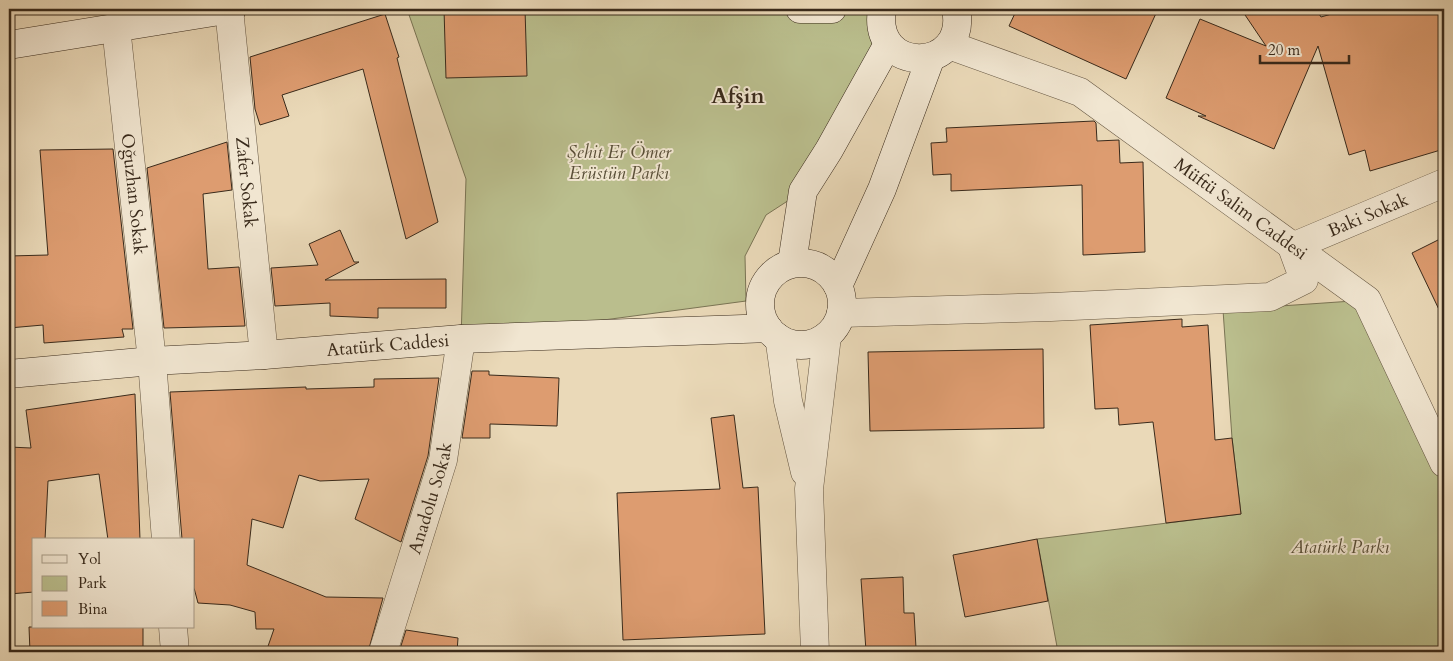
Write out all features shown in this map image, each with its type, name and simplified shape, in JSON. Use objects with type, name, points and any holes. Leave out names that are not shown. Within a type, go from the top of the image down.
[{"type":"street","points":[[9,45],[230,9]]},
{"type":"street","name":"Zafer Sokak","points":[[230,9],[264,355]]},
{"type":"street","points":[[800,9],[832,9]]},
{"type":"street","points":[[792,263],[803,191],[829,150],[888,44],[882,32],[880,20],[882,9]]},
{"type":"street","points":[[838,286],[882,189],[940,51],[958,30],[956,9]]},
{"type":"street","name":"Oğuzhan Sokak","points":[[116,27],[152,361],[166,538]]},
{"type":"street","name":"Müftü Salim Caddesi","points":[[888,44],[897,52],[908,57],[920,59],[940,51],[1080,92],[1367,300],[1444,463]]},
{"type":"street","name":"Baki Sokak","points":[[1292,246],[1444,183]]},
{"type":"street","points":[[841,313],[1051,307],[1270,297],[1304,280],[1292,246]]},
{"type":"street","points":[[772,332],[789,343],[802,345],[815,342],[827,336],[836,326],[841,313],[838,286],[830,274],[819,266],[805,262],[792,263],[779,269],[769,278],[763,290],[760,303],[762,316],[772,332],[780,344],[788,401],[809,489]]},
{"type":"street","name":"Atatürk Caddesi","points":[[9,374],[152,361],[264,355],[461,340],[772,332]]},
{"type":"street","points":[[814,652],[809,489],[827,336]]},
{"type":"street","name":"Anadolu Sokak","points":[[383,652],[443,460],[461,340]]},
{"type":"street","points":[[173,628],[175,652]]},
{"type":"green space","name":"Şehit Er Ömer Erüstün Parkı","points":[[407,9],[882,9],[882,32],[803,191],[766,215],[745,256],[746,301],[461,339],[466,179]]},
{"type":"green space","name":"Atatürk Parkı","points":[[1367,300],[1444,463],[1444,652],[1058,652],[1037,539],[1241,514],[1232,438],[1223,310]]},
{"type":"building","points":[[444,9],[525,9],[527,76],[446,78]]},
{"type":"building","points":[[1017,9],[1158,9],[1126,79],[1009,26]]},
{"type":"building","points":[[1241,9],[1316,9],[1321,17],[1349,9],[1444,9],[1444,149],[1370,171],[1365,150],[1349,155],[1318,46],[1274,149],[1198,116],[1206,116],[1166,98],[1200,19],[1266,46]]},
{"type":"building","points":[[385,14],[399,57],[397,58],[438,222],[406,239],[363,69],[282,95],[289,116],[260,125],[255,109],[250,57]]},
{"type":"building","points":[[1094,121],[1096,123],[1097,141],[1119,140],[1120,163],[1143,162],[1145,252],[1083,255],[1082,185],[951,191],[951,174],[933,175],[931,143],[947,142],[946,128]]},
{"type":"building","points":[[227,142],[232,190],[203,194],[208,269],[239,267],[245,326],[164,328],[147,168]]},
{"type":"building","points":[[113,149],[133,329],[122,329],[124,337],[44,343],[43,325],[9,328],[9,256],[48,255],[40,150]]},
{"type":"building","points":[[340,230],[354,262],[359,262],[325,280],[446,279],[446,308],[378,308],[378,318],[330,316],[330,303],[275,306],[271,268],[318,265],[309,244]]},
{"type":"building","points":[[1444,237],[1444,320],[1412,253]]},
{"type":"building","points":[[1182,319],[1182,327],[1208,325],[1215,440],[1232,438],[1241,514],[1166,523],[1153,422],[1119,425],[1118,408],[1095,409],[1090,325]]},
{"type":"building","points":[[1043,349],[1044,428],[870,431],[868,352]]},
{"type":"building","points":[[472,371],[489,371],[489,375],[559,378],[557,426],[490,424],[490,438],[462,438]]},
{"type":"building","points":[[439,378],[428,456],[401,542],[355,519],[369,479],[320,481],[299,475],[283,528],[252,519],[247,565],[326,597],[383,598],[368,652],[266,652],[274,629],[256,629],[255,612],[230,605],[198,603],[195,592],[195,538],[182,538],[170,392],[306,387],[306,389],[374,387],[374,379]]},
{"type":"building","points":[[135,394],[140,538],[108,538],[99,474],[48,481],[45,538],[32,538],[32,592],[9,594],[9,447],[31,448],[26,410]]},
{"type":"building","points":[[734,415],[743,488],[758,487],[765,634],[623,640],[617,493],[720,489],[711,418]]},
{"type":"building","points":[[1037,539],[1048,601],[965,617],[953,555]]},
{"type":"building","points":[[903,577],[904,613],[914,613],[916,648],[866,651],[861,579]]},
{"type":"building","points":[[29,627],[143,628],[143,652],[30,652]]},
{"type":"building","points":[[406,630],[458,638],[457,652],[399,652]]},
{"type":"district","name":"Afşin","points":[[738,96]]}]
